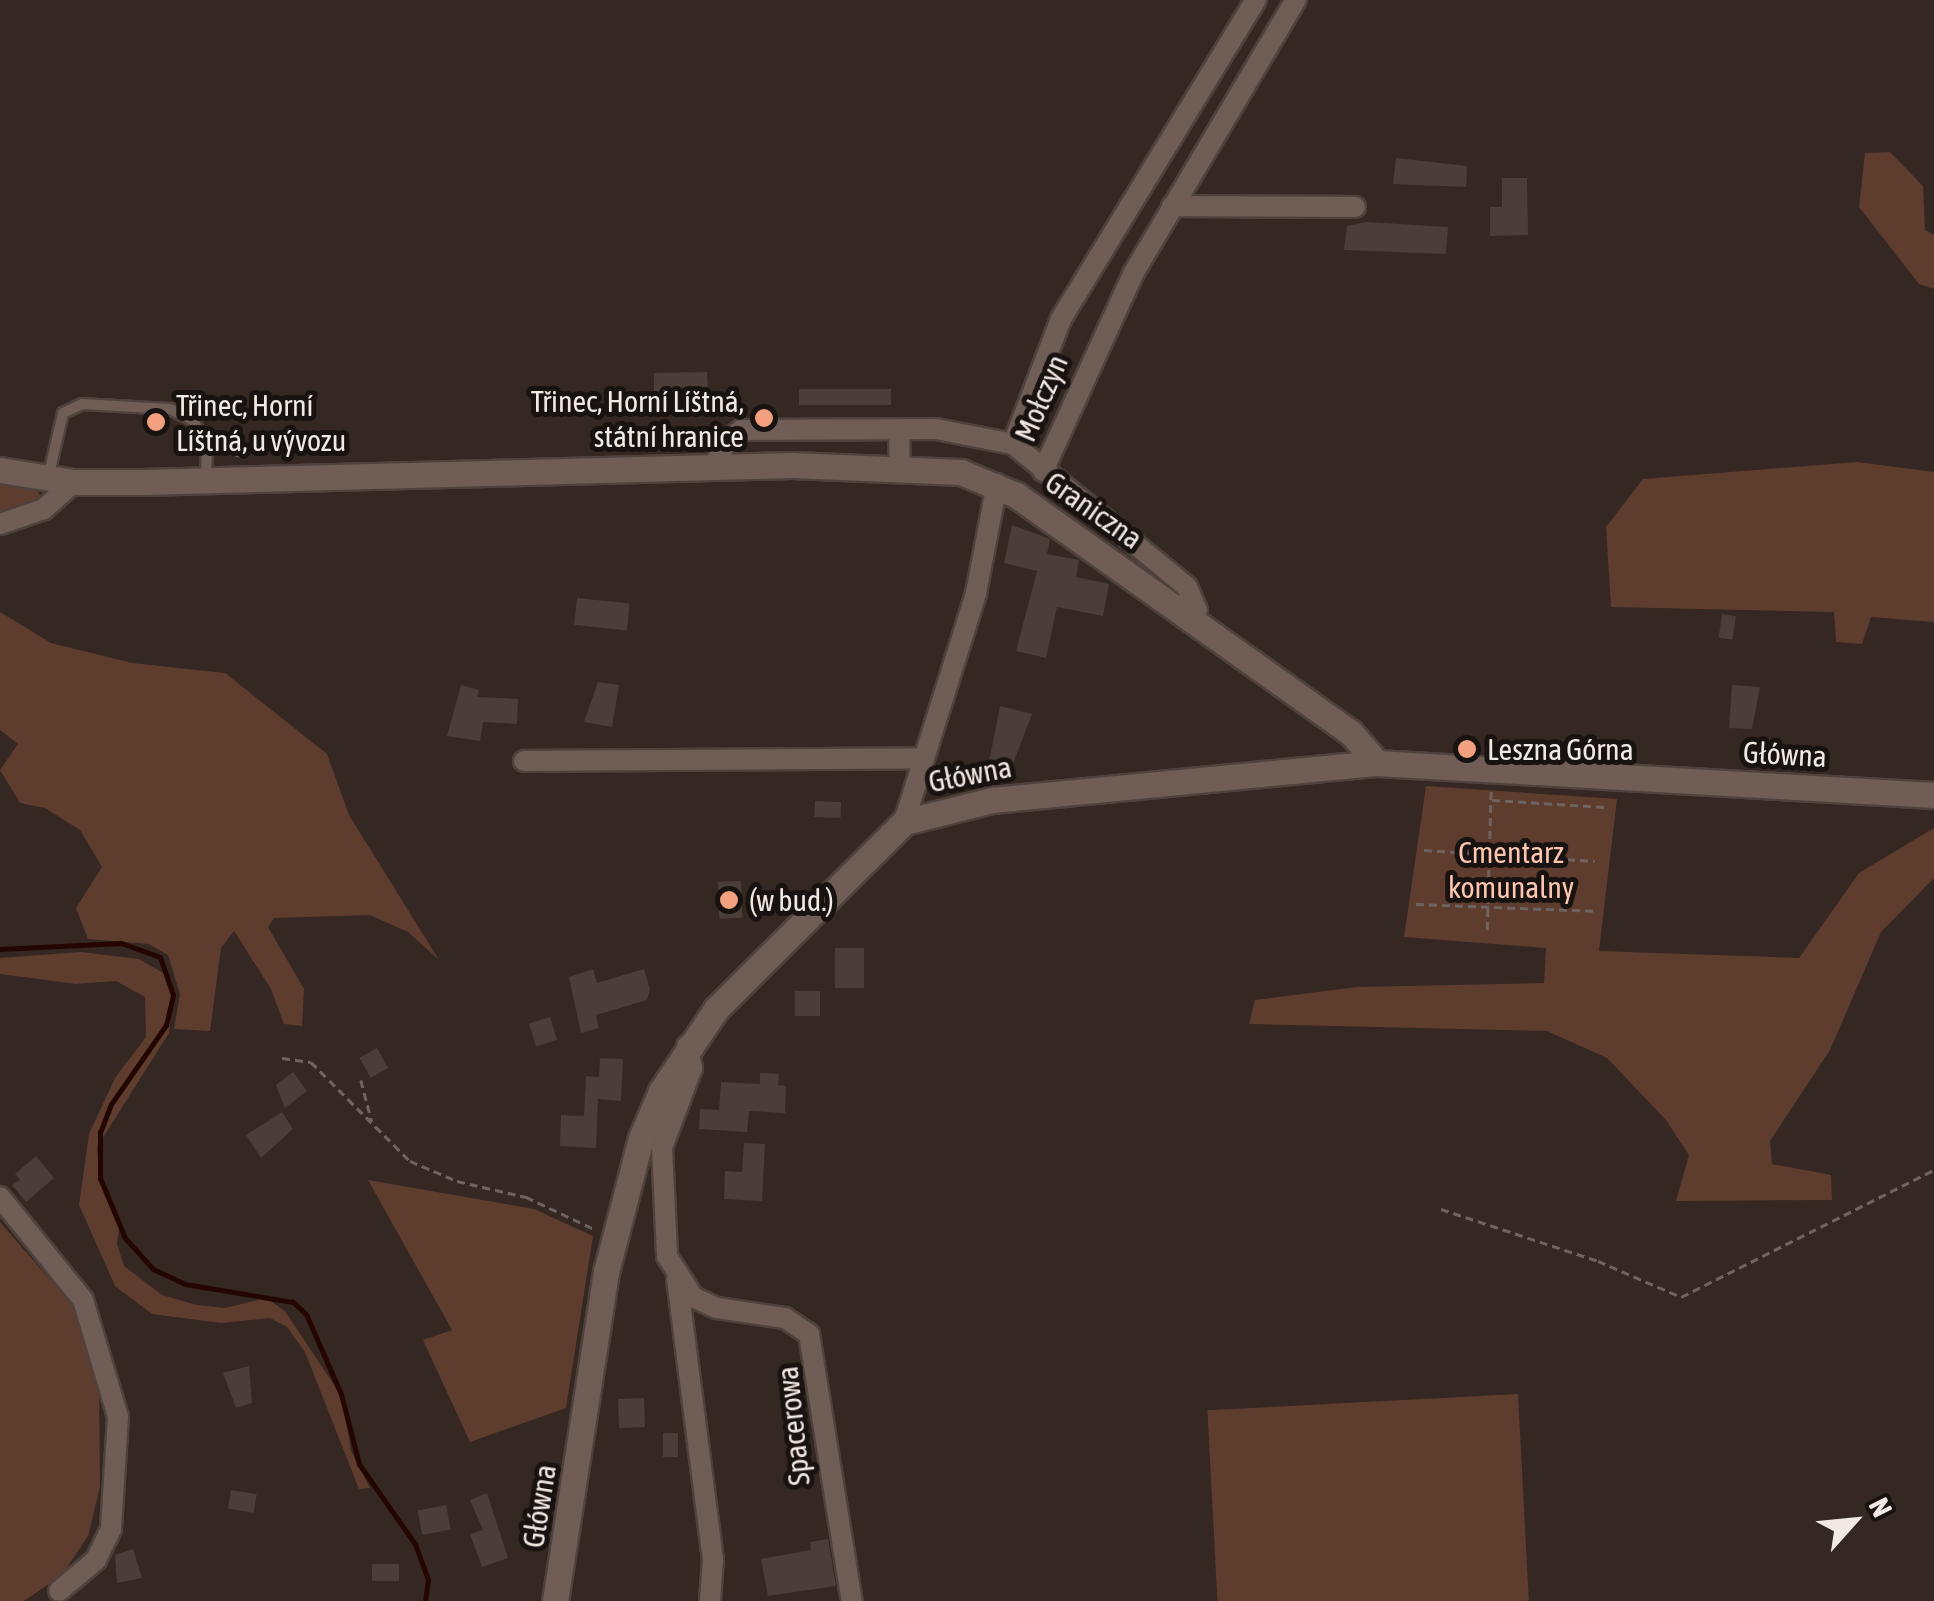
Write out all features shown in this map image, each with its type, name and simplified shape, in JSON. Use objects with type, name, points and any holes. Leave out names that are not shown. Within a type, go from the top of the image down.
[{"type":"street","points":[[1013,444],[1061,320],[1099,250],[1256,0]]},
{"type":"street","name":"Mołczyn","points":[[1194,622],[1197,610],[1187,587],[1043,471],[1096,346],[1172,206],[1296,0]]},
{"type":"street","points":[[1172,206],[1354,207]]},
{"type":"street","points":[[714,466],[726,441],[741,430],[936,429],[1013,444],[1043,471]]},
{"type":"street","points":[[899,430],[900,468]]},
{"type":"street","points":[[0,470],[74,482],[714,466],[900,468],[961,472],[996,484]]},
{"type":"street","points":[[0,524],[44,509],[74,482]]},
{"type":"street","name":"Graniczna","points":[[904,822],[976,593],[996,484],[1350,732],[1377,763]]},
{"type":"street","points":[[524,761],[922,758]]},
{"type":"street","name":"Główna","points":[[555,1601],[616,1238],[641,1138],[687,1046],[904,822],[992,800],[1377,763],[1934,795]]},
{"type":"street","points":[[687,1046],[692,1068],[662,1148],[664,1228],[677,1279],[713,1559],[710,1601]]},
{"type":"street","points":[[0,1197],[82,1300],[118,1418],[111,1529],[96,1560],[59,1590]]},
{"type":"street","name":"Spacerowa","points":[[677,1279],[716,1308],[785,1318],[809,1334],[852,1601]]},
{"type":"lane","points":[[48,479],[63,412],[82,404],[170,409],[192,420],[207,446],[206,481]]},
{"type":"path","points":[[1487,930],[1492,768]]},
{"type":"path","points":[[1491,800],[1604,807]]},
{"type":"path","points":[[1424,850],[1595,861]]},
{"type":"path","points":[[1416,904],[1595,912]]},
{"type":"path","points":[[282,1058],[311,1062],[410,1160],[458,1181],[526,1197],[616,1238]]},
{"type":"path","points":[[361,1080],[372,1123]]},
{"type":"path","points":[[1442,1209],[1598,1260],[1681,1297],[1934,1170]]},
{"type":"green space","points":[[1890,152],[1923,186],[1925,230],[1934,235],[1934,289],[1919,284],[1859,207],[1865,153]]},
{"type":"green space","points":[[1857,462],[1934,472],[1934,622],[1871,617],[1862,644],[1836,642],[1834,612],[1611,607],[1606,527],[1643,479]]},
{"type":"green space","points":[[0,482],[35,488],[41,496],[36,505],[0,519]]},
{"type":"green space","points":[[0,612],[51,643],[132,663],[225,673],[327,754],[349,815],[439,960],[408,932],[370,915],[274,918],[268,927],[304,989],[302,1026],[284,1024],[271,989],[234,931],[221,948],[210,1031],[174,1029],[180,994],[168,955],[149,944],[88,939],[76,908],[102,867],[80,830],[45,808],[20,803],[0,770],[18,744],[0,730]]},
{"type":"green space","name":"Cmentarz komunalny","points":[[1426,786],[1617,799],[1599,951],[1799,958],[1859,873],[1934,828],[1934,878],[1881,932],[1830,1050],[1770,1141],[1772,1164],[1831,1175],[1832,1200],[1676,1201],[1689,1155],[1666,1120],[1607,1058],[1547,1031],[1249,1024],[1255,1000],[1357,987],[1544,983],[1546,948],[1404,937]]},
{"type":"green space","points":[[81,952],[139,959],[165,974],[173,998],[169,1033],[97,1147],[99,1173],[120,1222],[117,1244],[124,1266],[162,1295],[197,1305],[225,1308],[266,1298],[285,1311],[342,1397],[351,1451],[370,1488],[359,1489],[305,1352],[287,1327],[270,1318],[221,1323],[152,1314],[115,1286],[79,1205],[89,1134],[115,1078],[146,1037],[145,997],[116,981],[76,984],[0,974],[0,958]]},
{"type":"green space","points":[[368,1180],[534,1209],[593,1236],[566,1408],[470,1442],[423,1340],[452,1330]]},
{"type":"green space","points":[[0,1222],[79,1313],[99,1387],[100,1487],[88,1536],[62,1575],[24,1601],[0,1601]]},
{"type":"green space","points":[[1518,1394],[1529,1601],[1217,1601],[1207,1410]]},
{"type":"building","points":[[1396,158],[1467,166],[1466,187],[1393,184]]},
{"type":"building","points":[[1502,178],[1527,178],[1528,235],[1490,236],[1490,207],[1502,207]]},
{"type":"building","points":[[1367,222],[1448,227],[1446,254],[1344,250],[1347,226]]},
{"type":"building","points":[[707,372],[708,388],[681,388],[681,401],[654,401],[654,373]]},
{"type":"building","points":[[799,389],[891,389],[891,405],[799,405]]},
{"type":"building","points":[[1012,525],[1050,539],[1047,554],[1079,560],[1076,577],[1109,584],[1103,616],[1057,607],[1046,658],[1016,651],[1037,571],[1004,563]]},
{"type":"building","points":[[577,598],[630,604],[627,630],[574,625]]},
{"type":"building","points":[[1722,614],[1736,616],[1733,640],[1719,638]]},
{"type":"building","points":[[598,682],[619,685],[612,727],[584,722]]},
{"type":"building","points":[[461,685],[479,690],[477,697],[518,699],[517,724],[483,722],[480,741],[447,736]]},
{"type":"building","points":[[1732,685],[1760,687],[1752,729],[1729,728]]},
{"type":"building","points":[[1000,706],[1032,714],[1006,782],[986,777]]},
{"type":"building","points":[[815,801],[841,802],[840,818],[814,817]]},
{"type":"building","name":"(w bud.)","points":[[741,881],[742,918],[719,919],[718,882]]},
{"type":"building","points":[[835,948],[864,948],[864,988],[835,988]]},
{"type":"building","points":[[593,969],[597,983],[644,969],[650,990],[647,1000],[596,1015],[599,1028],[581,1033],[569,977]]},
{"type":"building","points":[[795,991],[820,991],[820,1016],[795,1016]]},
{"type":"building","points":[[550,1017],[557,1040],[536,1046],[529,1023]]},
{"type":"building","points":[[377,1048],[388,1068],[371,1078],[360,1058]]},
{"type":"building","points":[[600,1058],[623,1059],[621,1101],[598,1099],[596,1148],[560,1146],[561,1115],[584,1116],[586,1076],[599,1077]]},
{"type":"building","points":[[293,1072],[307,1091],[285,1108],[276,1085]]},
{"type":"building","points":[[760,1073],[779,1074],[778,1085],[786,1086],[785,1113],[749,1111],[747,1132],[699,1129],[700,1109],[719,1110],[721,1082],[760,1084]]},
{"type":"building","points":[[282,1112],[293,1129],[261,1158],[246,1135]]},
{"type":"building","points":[[744,1143],[765,1144],[762,1201],[724,1199],[725,1171],[742,1172]]},
{"type":"building","points":[[36,1156],[54,1178],[26,1202],[12,1185],[20,1180],[15,1174]]},
{"type":"building","points":[[249,1366],[252,1403],[236,1408],[223,1373]]},
{"type":"building","points":[[644,1398],[645,1427],[619,1428],[618,1399]]},
{"type":"building","points":[[663,1433],[678,1433],[678,1457],[663,1457]]},
{"type":"building","points":[[231,1490],[257,1494],[254,1513],[228,1509]]},
{"type":"building","points":[[487,1493],[508,1558],[482,1567],[470,1534],[483,1530],[470,1500]]},
{"type":"building","points":[[446,1505],[451,1530],[422,1535],[418,1511]]},
{"type":"building","points":[[828,1539],[836,1586],[768,1596],[761,1559],[811,1550],[810,1542]]},
{"type":"building","points":[[133,1549],[142,1578],[117,1583],[115,1555]]},
{"type":"building","points":[[372,1564],[399,1564],[399,1581],[372,1581]]},
{"type":"waterway","points":[[0,949],[121,943],[160,957],[173,995],[166,1025],[111,1104],[100,1132],[100,1178],[125,1238],[153,1269],[185,1284],[293,1302],[306,1314],[341,1394],[359,1464],[415,1544],[428,1580],[425,1601]]},
{"type":"place","name":"Třinec, Horní Líštná, státní hranice","points":[[764,418]]},
{"type":"place","name":"Třinec, Horní Líštná, u vývozu","points":[[156,422]]},
{"type":"place","name":"Leszna Górna","points":[[1467,749]]},
{"type":"place","name":"(w bud.)","points":[[729,900]]}]
